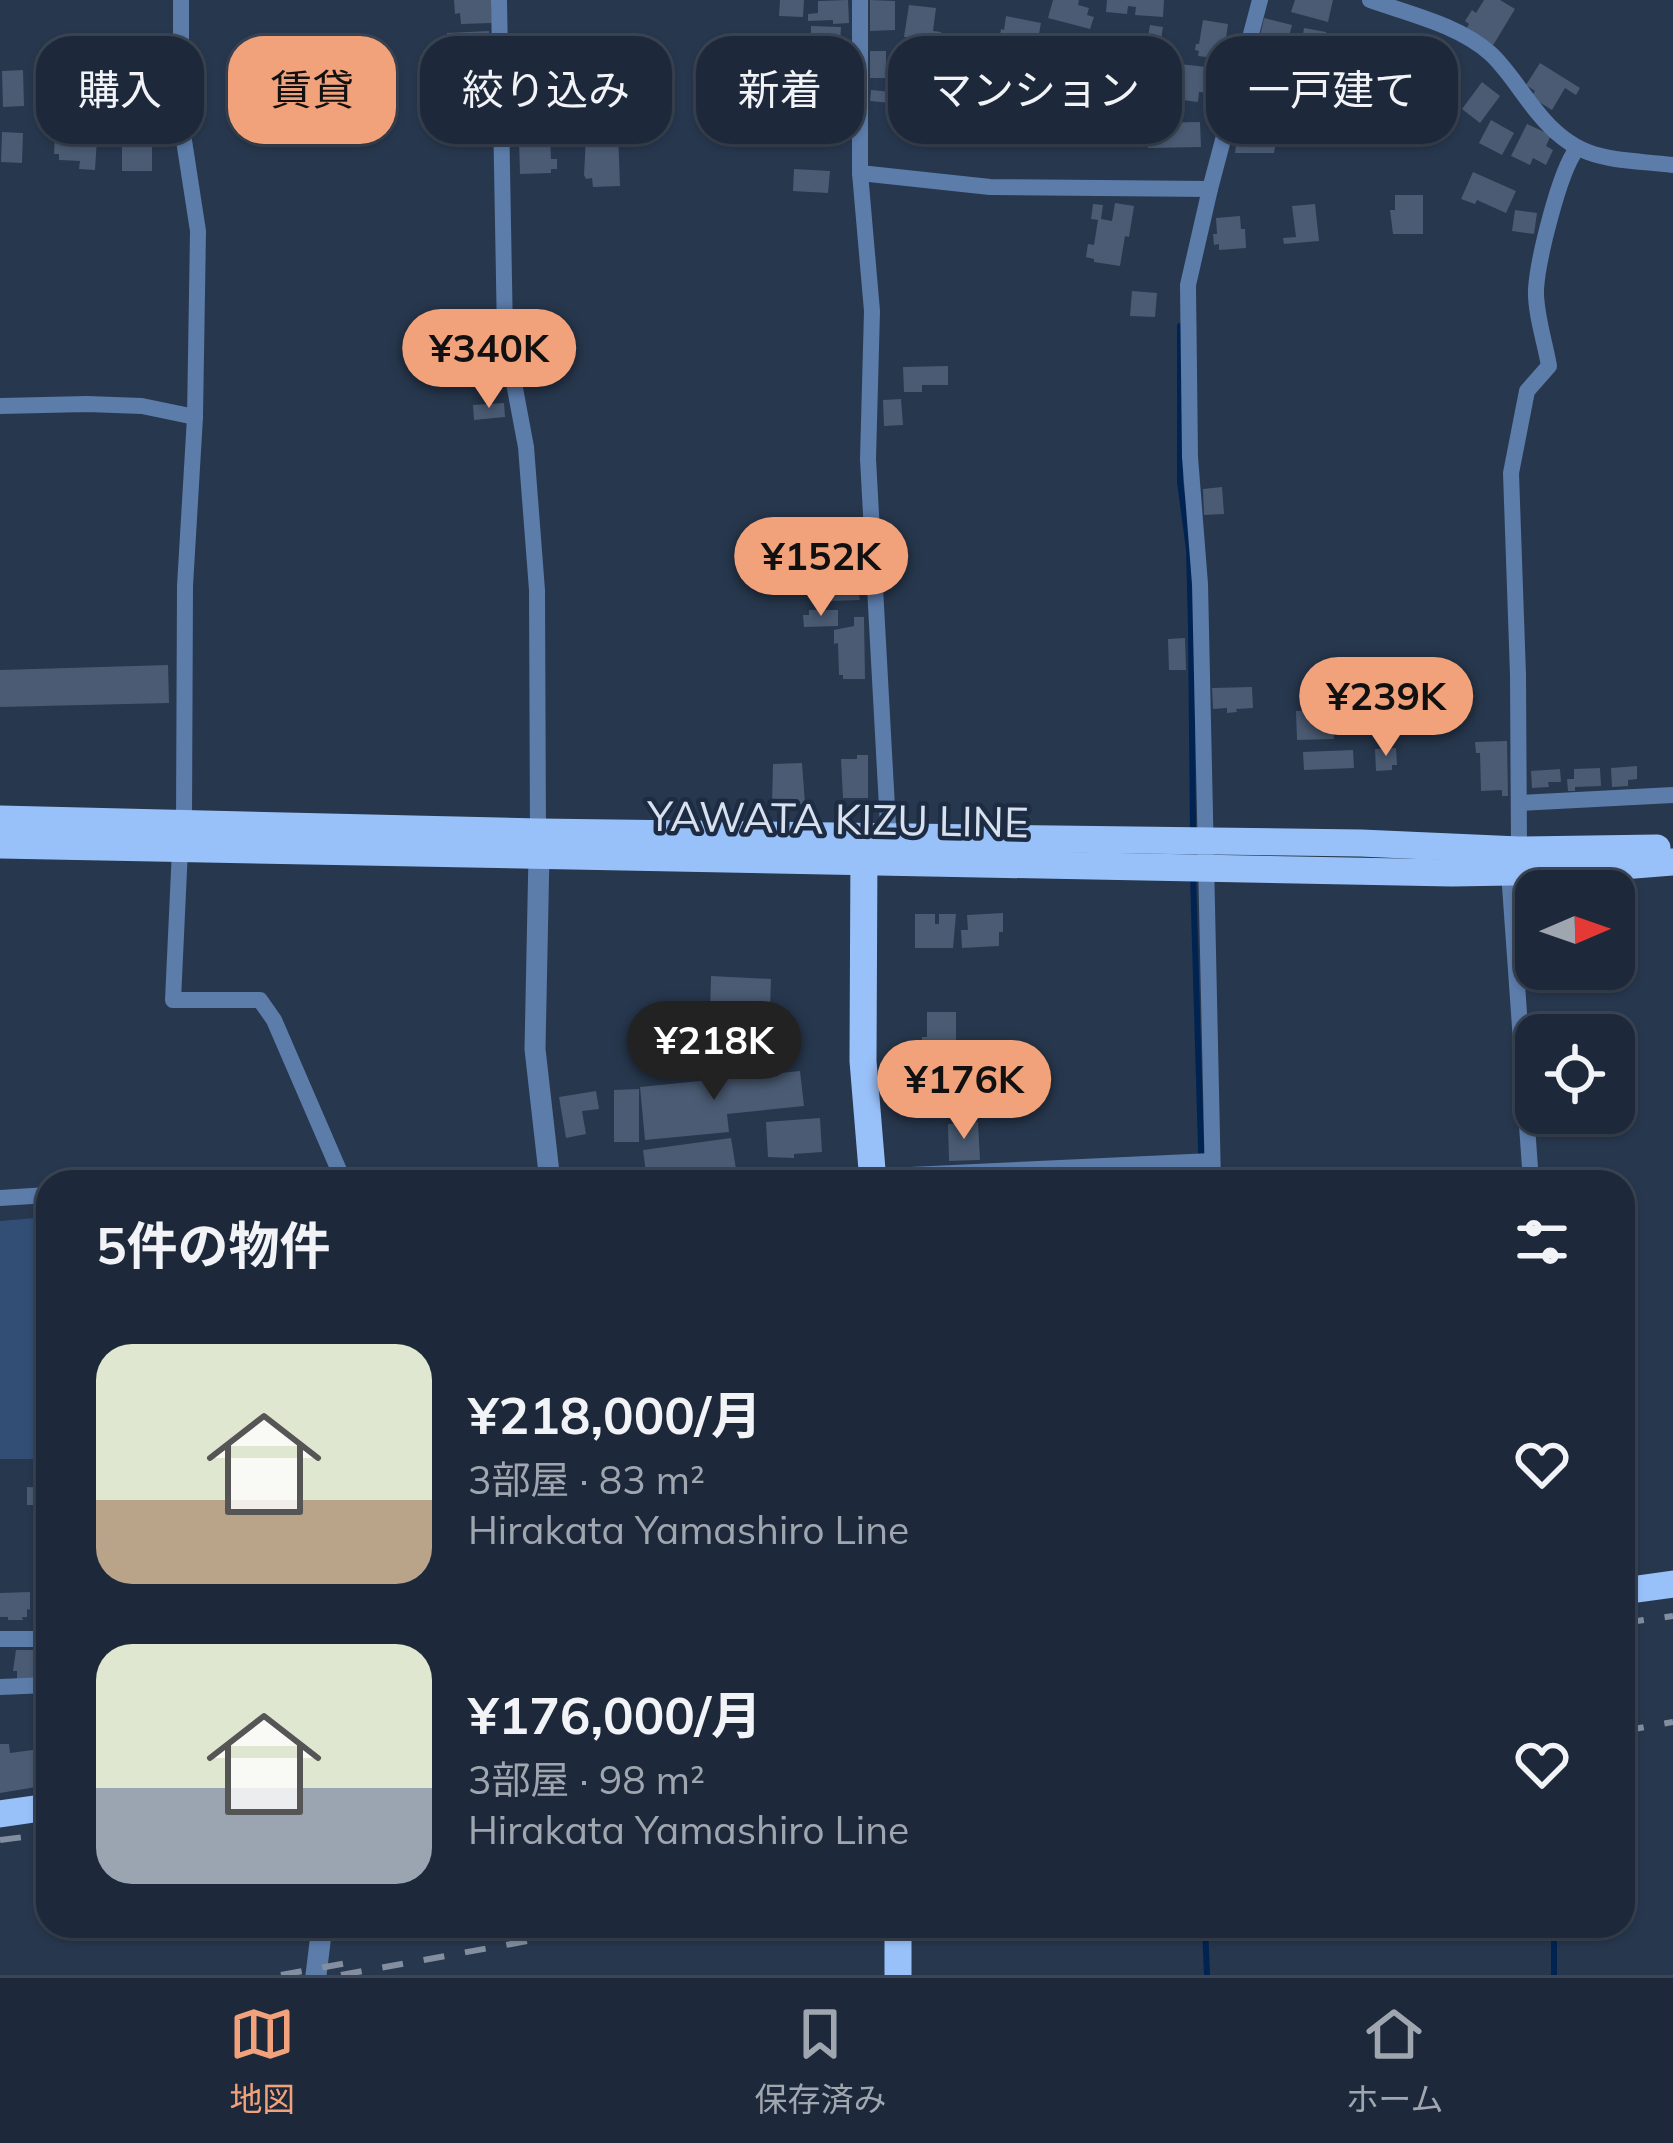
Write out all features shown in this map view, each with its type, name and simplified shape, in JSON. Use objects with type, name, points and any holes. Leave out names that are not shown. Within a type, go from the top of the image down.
[{"type":"main road","name":"YAWATA KIZU LINE","points":[[0,819],[182,835],[1514,861],[1611,868],[1673,862]]},
{"type":"main road","name":"YAWATA KIZU LINE","points":[[0,845],[182,835]]},
{"type":"main road","name":"YAWATA KIZU LINE","points":[[1514,861],[1673,847]]},
{"type":"main road","points":[[858,1170],[876,849]]},
{"type":"main road","points":[[863,1061],[882,1170]]},
{"type":"main road","points":[[1635,1589],[1673,1584]]},
{"type":"main road","points":[[0,1814],[36,1809]]},
{"type":"main road","points":[[898,1938],[898,1975]]},
{"type":"street","points":[[181,0],[182,121],[199,231],[173,1000],[260,1000],[274,1020],[339,1170]]},
{"type":"street","points":[[499,0],[505,335],[526,447],[537,590],[535,1049],[549,1170]]},
{"type":"street","points":[[860,0],[860,173],[872,311],[868,459],[876,849]]},
{"type":"street","points":[[1213,1170],[1188,285],[1260,0]]},
{"type":"street","points":[[1370,0],[1438,24],[1489,52],[1540,116],[1576,150],[1673,165]]},
{"type":"street","points":[[1530,1170],[1514,861],[1519,802],[1511,473],[1527,391],[1549,366],[1536,291],[1553,206],[1576,150]]},
{"type":"street","points":[[860,173],[990,187],[1210,189]]},
{"type":"street","points":[[0,406],[142,406],[194,417]]},
{"type":"street","points":[[1519,802],[1673,795]]},
{"type":"street","points":[[1057,1170],[1213,1161]]},
{"type":"street","points":[[0,1198],[36,1196]]},
{"type":"street","points":[[0,1639],[36,1639]]},
{"type":"street","points":[[0,1687],[36,1686]]},
{"type":"street","points":[[316,1975],[321,1938]]},
{"type":"shaded area","points":[[36,1218],[36,1459],[0,1459],[0,1221]]},
{"type":"building","points":[[454,0],[491,0],[492,23],[461,24]]},
{"type":"building","points":[[780,0],[804,0],[803,17],[779,16]]},
{"type":"building","points":[[848,0],[849,23],[808,21],[808,14],[818,13],[818,1]]},
{"type":"building","points":[[870,0],[895,1],[895,30],[870,31]]},
{"type":"building","points":[[1053,0],[1079,0],[1078,5],[1089,8],[1087,15],[1094,17],[1090,29],[1048,18]]},
{"type":"building","points":[[1107,0],[1164,0],[1163,17],[1135,15],[1136,7],[1128,6],[1127,14],[1106,12]]},
{"type":"building","points":[[1295,0],[1333,0],[1328,22],[1291,12]]},
{"type":"building","points":[[1484,0],[1500,0],[1515,9],[1492,47],[1465,31],[1469,24],[1465,21]]},
{"type":"building","points":[[909,5],[936,8],[933,31],[941,36],[904,36]]},
{"type":"building","points":[[1006,16],[1041,23],[1039,36],[1000,36]]},
{"type":"building","points":[[1264,18],[1292,25],[1289,36],[1260,36]]},
{"type":"building","points":[[1203,20],[1228,24],[1226,36],[1206,36],[1206,57],[1198,56]]},
{"type":"building","points":[[1150,25],[1163,27],[1162,36],[1148,36]]},
{"type":"building","points":[[811,26],[841,27],[840,36],[811,36]]},
{"type":"building","points":[[1304,28],[1326,32],[1325,36],[1303,36]]},
{"type":"building","points":[[489,31],[489,36],[447,36]]},
{"type":"building","points":[[870,51],[886,51],[886,78],[870,78]]},
{"type":"building","points":[[1540,63],[1580,88],[1576,95],[1565,88],[1552,110],[1531,97],[1535,91],[1526,85]]},
{"type":"building","points":[[1182,64],[1206,67],[1206,93],[1199,92],[1198,102],[1182,100]]},
{"type":"building","points":[[23,70],[24,106],[3,107],[2,71]]},
{"type":"building","points":[[1482,82],[1500,96],[1480,123],[1462,109]]},
{"type":"building","points":[[871,90],[888,92],[888,103],[870,101]]},
{"type":"building","points":[[1491,120],[1514,133],[1502,155],[1479,143]]},
{"type":"building","points":[[1182,122],[1200,122],[1201,147],[1148,148],[1148,144],[1182,144]]},
{"type":"building","points":[[1527,124],[1551,135],[1546,146],[1553,150],[1546,165],[1533,158],[1530,165],[1511,156]]},
{"type":"building","points":[[2,132],[23,133],[22,163],[1,162]]},
{"type":"building","points":[[55,144],[97,144],[95,170],[79,169],[80,161],[59,160],[59,154],[54,154]]},
{"type":"building","points":[[122,144],[152,144],[152,171],[122,171]]},
{"type":"building","points":[[519,144],[550,144],[557,169],[520,174]]},
{"type":"building","points":[[586,144],[618,144],[620,186],[593,187],[592,178],[584,175]]},
{"type":"building","points":[[1233,145],[1278,147],[1274,153],[1235,153]]},
{"type":"building","points":[[794,169],[830,171],[828,193],[793,191]]},
{"type":"building","points":[[1473,172],[1516,191],[1506,213],[1477,200],[1475,204],[1461,199]]},
{"type":"building","points":[[1395,195],[1423,195],[1423,234],[1393,234],[1390,210],[1395,210]]},
{"type":"building","points":[[1115,203],[1134,206],[1120,266],[1086,257],[1088,244],[1094,245],[1098,220],[1091,219],[1093,204],[1103,205],[1101,219],[1112,221]]},
{"type":"building","points":[[1315,204],[1319,241],[1284,244],[1283,238],[1296,237],[1292,206]]},
{"type":"building","points":[[1515,210],[1537,213],[1534,234],[1512,231]]},
{"type":"building","points":[[1240,216],[1246,248],[1219,250],[1219,244],[1214,245],[1216,218]]},
{"type":"building","points":[[1132,291],[1157,293],[1155,317],[1130,316]]},
{"type":"building","points":[[948,366],[948,385],[922,385],[922,392],[904,392],[903,367]]},
{"type":"building","points":[[901,399],[903,425],[884,426],[883,400]]},
{"type":"building","points":[[504,403],[505,417],[474,420],[473,405]]},
{"type":"building","points":[[1222,487],[1224,514],[1204,515],[1203,489]]},
{"type":"building","points":[[855,575],[860,600],[829,601],[829,592],[804,593],[804,578]]},
{"type":"building","points":[[809,610],[838,610],[838,626],[804,627],[803,615],[809,615]]},
{"type":"building","points":[[854,617],[864,617],[865,679],[843,679],[834,630],[854,626]]},
{"type":"building","points":[[1185,638],[1186,670],[1169,670],[1168,639]]},
{"type":"building","points":[[168,665],[169,703],[0,707],[0,670]]},
{"type":"building","points":[[1252,687],[1253,708],[1227,713],[1227,708],[1213,709],[1212,688]]},
{"type":"building","points":[[1333,710],[1334,739],[1297,740],[1296,711]]},
{"type":"building","points":[[1507,741],[1508,796],[1502,796],[1502,790],[1481,791],[1480,753],[1476,753],[1475,742]]},
{"type":"building","points":[[1396,748],[1397,765],[1376,771],[1375,749]]},
{"type":"building","points":[[1353,750],[1354,768],[1304,770],[1303,752]]},
{"type":"building","points":[[857,755],[868,755],[868,798],[843,798],[841,759],[857,759]]},
{"type":"building","points":[[802,763],[805,804],[772,806],[773,764]]},
{"type":"building","points":[[1637,766],[1637,779],[1628,780],[1628,786],[1612,787],[1611,768]]},
{"type":"building","points":[[1600,768],[1601,786],[1568,791],[1567,779],[1574,779],[1574,769]]},
{"type":"building","points":[[1560,769],[1561,782],[1532,788],[1531,771]]},
{"type":"building","points":[[1003,913],[999,946],[962,948],[961,930],[968,930],[967,915]]},
{"type":"building","points":[[915,914],[935,914],[935,924],[939,924],[939,914],[956,914],[953,948],[915,948]]},
{"type":"building","points":[[711,976],[771,979],[770,1009],[710,1012]]},
{"type":"building","points":[[927,1012],[956,1012],[956,1051],[928,1055],[928,1050],[922,1050]]},
{"type":"building","points":[[712,1022],[719,1066],[658,1075],[652,1031]]},
{"type":"building","points":[[800,1071],[804,1106],[727,1114],[729,1132],[645,1140],[640,1087]]},
{"type":"building","points":[[639,1089],[639,1142],[614,1142],[614,1090]]},
{"type":"building","points":[[596,1091],[599,1109],[582,1111],[586,1134],[566,1138],[559,1097]]},
{"type":"building","points":[[820,1118],[822,1152],[768,1157],[766,1122]]},
{"type":"building","points":[[978,1122],[980,1160],[949,1161],[948,1124]]},
{"type":"building","points":[[731,1138],[736,1169],[646,1170],[643,1150]]},
{"type":"building","points":[[27,1487],[36,1487],[36,1505],[27,1505]]},
{"type":"building","points":[[30,1592],[27,1617],[0,1617],[0,1593]]},
{"type":"building","points":[[16,1650],[36,1650],[36,1681],[17,1681],[17,1671],[13,1671]]},
{"type":"building","points":[[0,1744],[9,1744],[10,1753],[36,1750],[36,1787],[0,1793]]},
{"type":"waterway","points":[[1180,326],[1180,482],[1189,549],[1193,832]]},
{"type":"waterway","points":[[1193,875],[1202,1170]]},
{"type":"waterway","points":[[1205,1938],[1207,1975]]},
{"type":"waterway","points":[[1554,1938],[1554,1975]]},
{"type":"railway","points":[[1635,1621],[1673,1616]]},
{"type":"railway","points":[[1635,1729],[1673,1722]]},
{"type":"railway","points":[[0,1840],[36,1836]]},
{"type":"railway","points":[[341,1975],[544,1938]]},
{"type":"railway","points":[[281,1975],[358,1961]]}]
